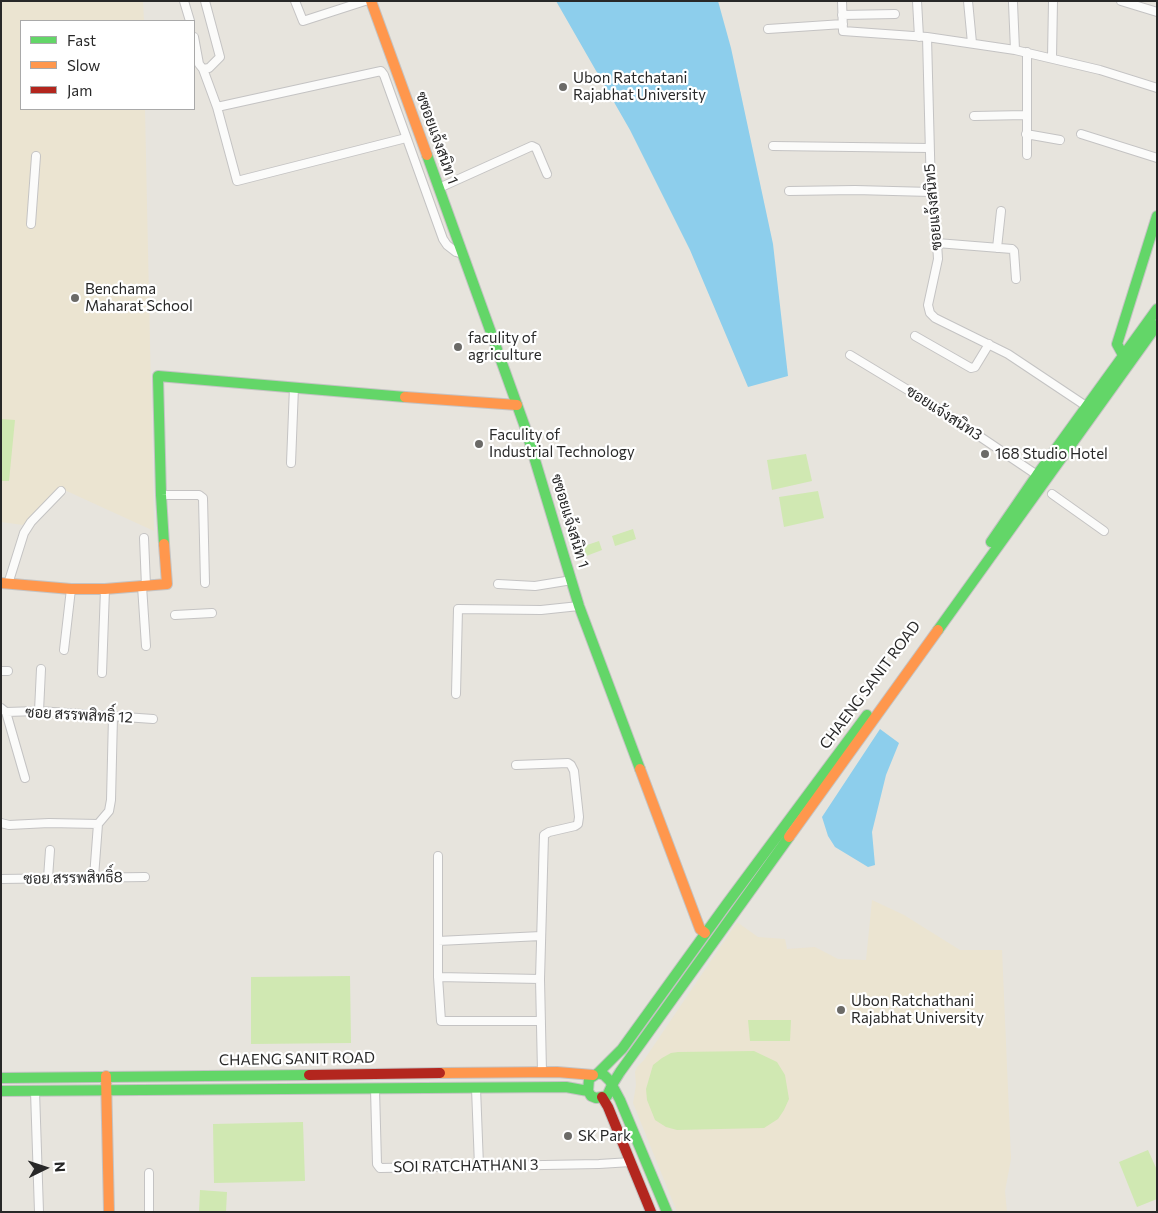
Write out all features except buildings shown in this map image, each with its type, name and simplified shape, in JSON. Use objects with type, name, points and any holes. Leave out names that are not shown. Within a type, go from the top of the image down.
[{"type":"main road","name":"ซซอยแจ้งสนิท 1","points":[[371,1],[526,427],[579,606],[700,929],[705,933]]},
{"type":"main road","points":[[1123,355],[1118,344],[1157,216]]},
{"type":"main road","name":"CHAENG SANIT ROAD","points":[[1,1078],[542,1072],[596,1074],[622,1048],[928,633],[1037,475],[1157,309]]},
{"type":"main road","name":"CHAENG SANIT ROAD","points":[[612,1085],[898,683],[1157,326]]},
{"type":"main road","points":[[5,583],[71,590],[105,590],[167,584],[161,495],[158,376],[471,403],[517,405]]},
{"type":"main road","points":[[404,1073],[405,1089]]},
{"type":"main road","points":[[612,1085],[610,1091],[602,1098],[591,1096],[588,1091],[589,1079],[596,1074],[608,1078],[612,1085],[620,1100],[667,1212]]},
{"type":"main road","points":[[106,1076],[109,1212]]},
{"type":"main road","name":"CHAENG SANIT ROAD","points":[[1,1091],[566,1087],[588,1091]]},
{"type":"main road","points":[[602,1098],[651,1212]]},
{"type":"main road","points":[[631,1162],[644,1159]]},
{"type":"street","points":[[184,1],[190,20]]},
{"type":"street","points":[[203,69],[209,68],[220,56],[205,1]]},
{"type":"street","points":[[295,1],[303,22],[365,1]]},
{"type":"street","points":[[842,1],[843,28]]},
{"type":"street","name":"ซอยแจ้งสนิท5","points":[[916,1],[923,37],[931,192],[938,259],[928,305],[930,313],[936,318],[1008,354],[1086,406]]},
{"type":"street","points":[[968,1],[972,43]]},
{"type":"street","points":[[1052,58],[1053,1]]},
{"type":"street","points":[[1121,1],[1157,12]]},
{"type":"street","points":[[1013,3],[1015,50]]},
{"type":"street","points":[[842,15],[895,14]]},
{"type":"street","points":[[768,29],[843,28],[972,43],[1052,58],[1100,70],[1157,88]]},
{"type":"street","points":[[195,42],[200,64],[217,107],[237,181],[406,138]]},
{"type":"street","points":[[1026,52],[1027,155]]},
{"type":"street","points":[[217,107],[381,71],[443,239],[456,252],[463,254]]},
{"type":"street","points":[[974,116],[1026,115]]},
{"type":"street","points":[[1026,134],[1060,140]]},
{"type":"street","points":[[1081,134],[1157,158]]},
{"type":"street","points":[[439,188],[532,146],[536,148],[547,174]]},
{"type":"street","points":[[773,146],[929,148]]},
{"type":"street","points":[[31,224],[36,156]]},
{"type":"street","points":[[789,191],[931,192]]},
{"type":"street","points":[[997,248],[1001,210]]},
{"type":"street","points":[[937,243],[1012,249],[1014,251],[1016,280]]},
{"type":"street","points":[[915,336],[971,368],[975,367],[989,344]]},
{"type":"street","name":"ซอยแจ้งสนิท3","points":[[850,355],[936,407],[1037,475]]},
{"type":"street","points":[[292,463],[294,388]]},
{"type":"street","points":[[5,583],[24,533],[31,522],[60,491]]},
{"type":"street","points":[[1052,494],[1104,531]]},
{"type":"street","points":[[161,495],[199,495],[203,498],[205,583]]},
{"type":"street","points":[[144,538],[146,646]]},
{"type":"street","points":[[498,584],[535,586],[572,580]]},
{"type":"street","points":[[64,650],[71,590]]},
{"type":"street","points":[[102,673],[105,590]]},
{"type":"street","points":[[456,694],[458,609],[541,610],[579,606]]},
{"type":"street","points":[[175,615],[212,613]]},
{"type":"street","points":[[39,711],[40,668]]},
{"type":"street","name":"ซอย สรรพสิทธิ์ 12","points":[[25,778],[4,710],[153,719]]},
{"type":"street","points":[[94,877],[98,824],[109,812],[111,800],[113,716]]},
{"type":"street","points":[[516,765],[568,763],[571,765],[574,770],[579,817],[578,824],[575,826],[544,835],[540,979],[542,1072]]},
{"type":"street","points":[[1,823],[9,825],[48,823],[98,824]]},
{"type":"street","points":[[48,878],[50,850]]},
{"type":"street","points":[[438,856],[438,977],[441,1021],[541,1021]]},
{"type":"street","name":"ซอย สรรพสิทธิ์8","points":[[1,879],[146,877]]},
{"type":"street","points":[[438,941],[541,936]]},
{"type":"street","points":[[438,977],[540,979]]},
{"type":"street","points":[[476,1088],[479,1166]]},
{"type":"street","name":"SOI RATCHATHANI 3","points":[[375,1089],[377,1164],[380,1168],[631,1162]]},
{"type":"street","points":[[35,1091],[39,1212]]},
{"type":"street","points":[[148,1173],[148,1212]]},
{"type":"shaded area","name":"Benchama Maharat School","points":[[1,1],[143,1],[144,20],[20,20],[20,110],[145,110],[154,531],[60,488],[23,525],[1,522]]},
{"type":"shaded area","name":"Ubon Ratchathani Rajabhat University","points":[[872,900],[904,915],[960,950],[1002,950],[1011,1159],[1005,1191],[1007,1212],[677,1212],[633,1103],[637,1067],[644,1060],[737,922],[758,937],[785,939],[787,949],[815,947],[838,959],[866,960]]},
{"type":"green space","points":[[1,419],[15,420],[9,481],[1,481]]},
{"type":"green space","points":[[806,454],[812,481],[772,490],[767,460]]},
{"type":"green space","points":[[818,491],[824,518],[784,527],[779,497]]},
{"type":"green space","points":[[633,529],[636,539],[615,546],[612,536]]},
{"type":"green space","points":[[599,541],[602,550],[581,558],[578,548]]},
{"type":"green space","points":[[350,976],[351,1043],[251,1044],[251,977]]},
{"type":"green space","points":[[748,1020],[791,1020],[790,1041],[750,1041]]},
{"type":"green space","points":[[754,1051],[777,1062],[785,1075],[789,1099],[778,1119],[764,1128],[677,1130],[666,1127],[655,1120],[647,1100],[646,1089],[653,1065],[662,1058],[671,1053],[678,1052]]},
{"type":"green space","points":[[303,1122],[305,1181],[214,1183],[213,1124]]},
{"type":"green space","points":[[1148,1150],[1157,1170],[1157,1199],[1137,1207],[1119,1162]]},
{"type":"green space","points":[[200,1190],[227,1192],[226,1212],[199,1212]]},
{"type":"water","points":[[556,1],[718,1],[731,48],[773,244],[788,376],[748,387],[690,250],[630,130]]},
{"type":"water","points":[[880,729],[899,743],[886,775],[872,832],[875,865],[868,867],[835,847],[828,836],[822,817]]},
{"type":"traffic: fast","points":[[427,155],[525,427],[579,606],[640,769]]},
{"type":"traffic: fast","points":[[1123,355],[1117,344],[1157,216]]},
{"type":"traffic: fast","points":[[991,542],[1157,309]]},
{"type":"traffic: fast","points":[[938,630],[1157,325]]},
{"type":"traffic: fast","points":[[164,544],[158,376],[405,397]]},
{"type":"traffic: fast","points":[[598,1073],[622,1049],[867,715]]},
{"type":"traffic: fast","points":[[667,1212],[620,1100],[612,1085],[610,1081],[604,1075],[598,1073],[589,1079],[588,1091],[591,1096],[596,1098],[607,1096],[612,1085],[620,1072],[789,837]]},
{"type":"traffic: fast","points":[[1,1078],[309,1075]]},
{"type":"traffic: fast","points":[[1,1091],[566,1087],[588,1091]]},
{"type":"traffic: slow","points":[[371,1],[427,155]]},
{"type":"traffic: slow","points":[[405,397],[517,405]]},
{"type":"traffic: slow","points":[[1,583],[71,589],[105,589],[167,584],[164,544]]},
{"type":"traffic: slow","points":[[789,837],[938,630]]},
{"type":"traffic: slow","points":[[640,769],[700,929],[705,933]]},
{"type":"traffic: slow","points":[[440,1073],[557,1072],[593,1075]]},
{"type":"traffic: slow","points":[[106,1076],[109,1212]]},
{"type":"traffic: jam","points":[[309,1075],[440,1073]]},
{"type":"traffic: jam","points":[[602,1097],[608,1107],[651,1212]]},
{"type":"place","name":"Ubon Ratchatani Rajabhat University","points":[[563,87]]},
{"type":"place","name":"Benchama Maharat School","points":[[75,298]]},
{"type":"place","name":"faculity of agriculture","points":[[458,347]]},
{"type":"place","name":"Faculity of Industrial Technology","points":[[479,444]]},
{"type":"place","name":"168 Studio Hotel","points":[[985,454]]},
{"type":"place","name":"Ubon Ratchathani Rajabhat University","points":[[841,1010]]},
{"type":"place","name":"SK Park","points":[[568,1136]]}]
